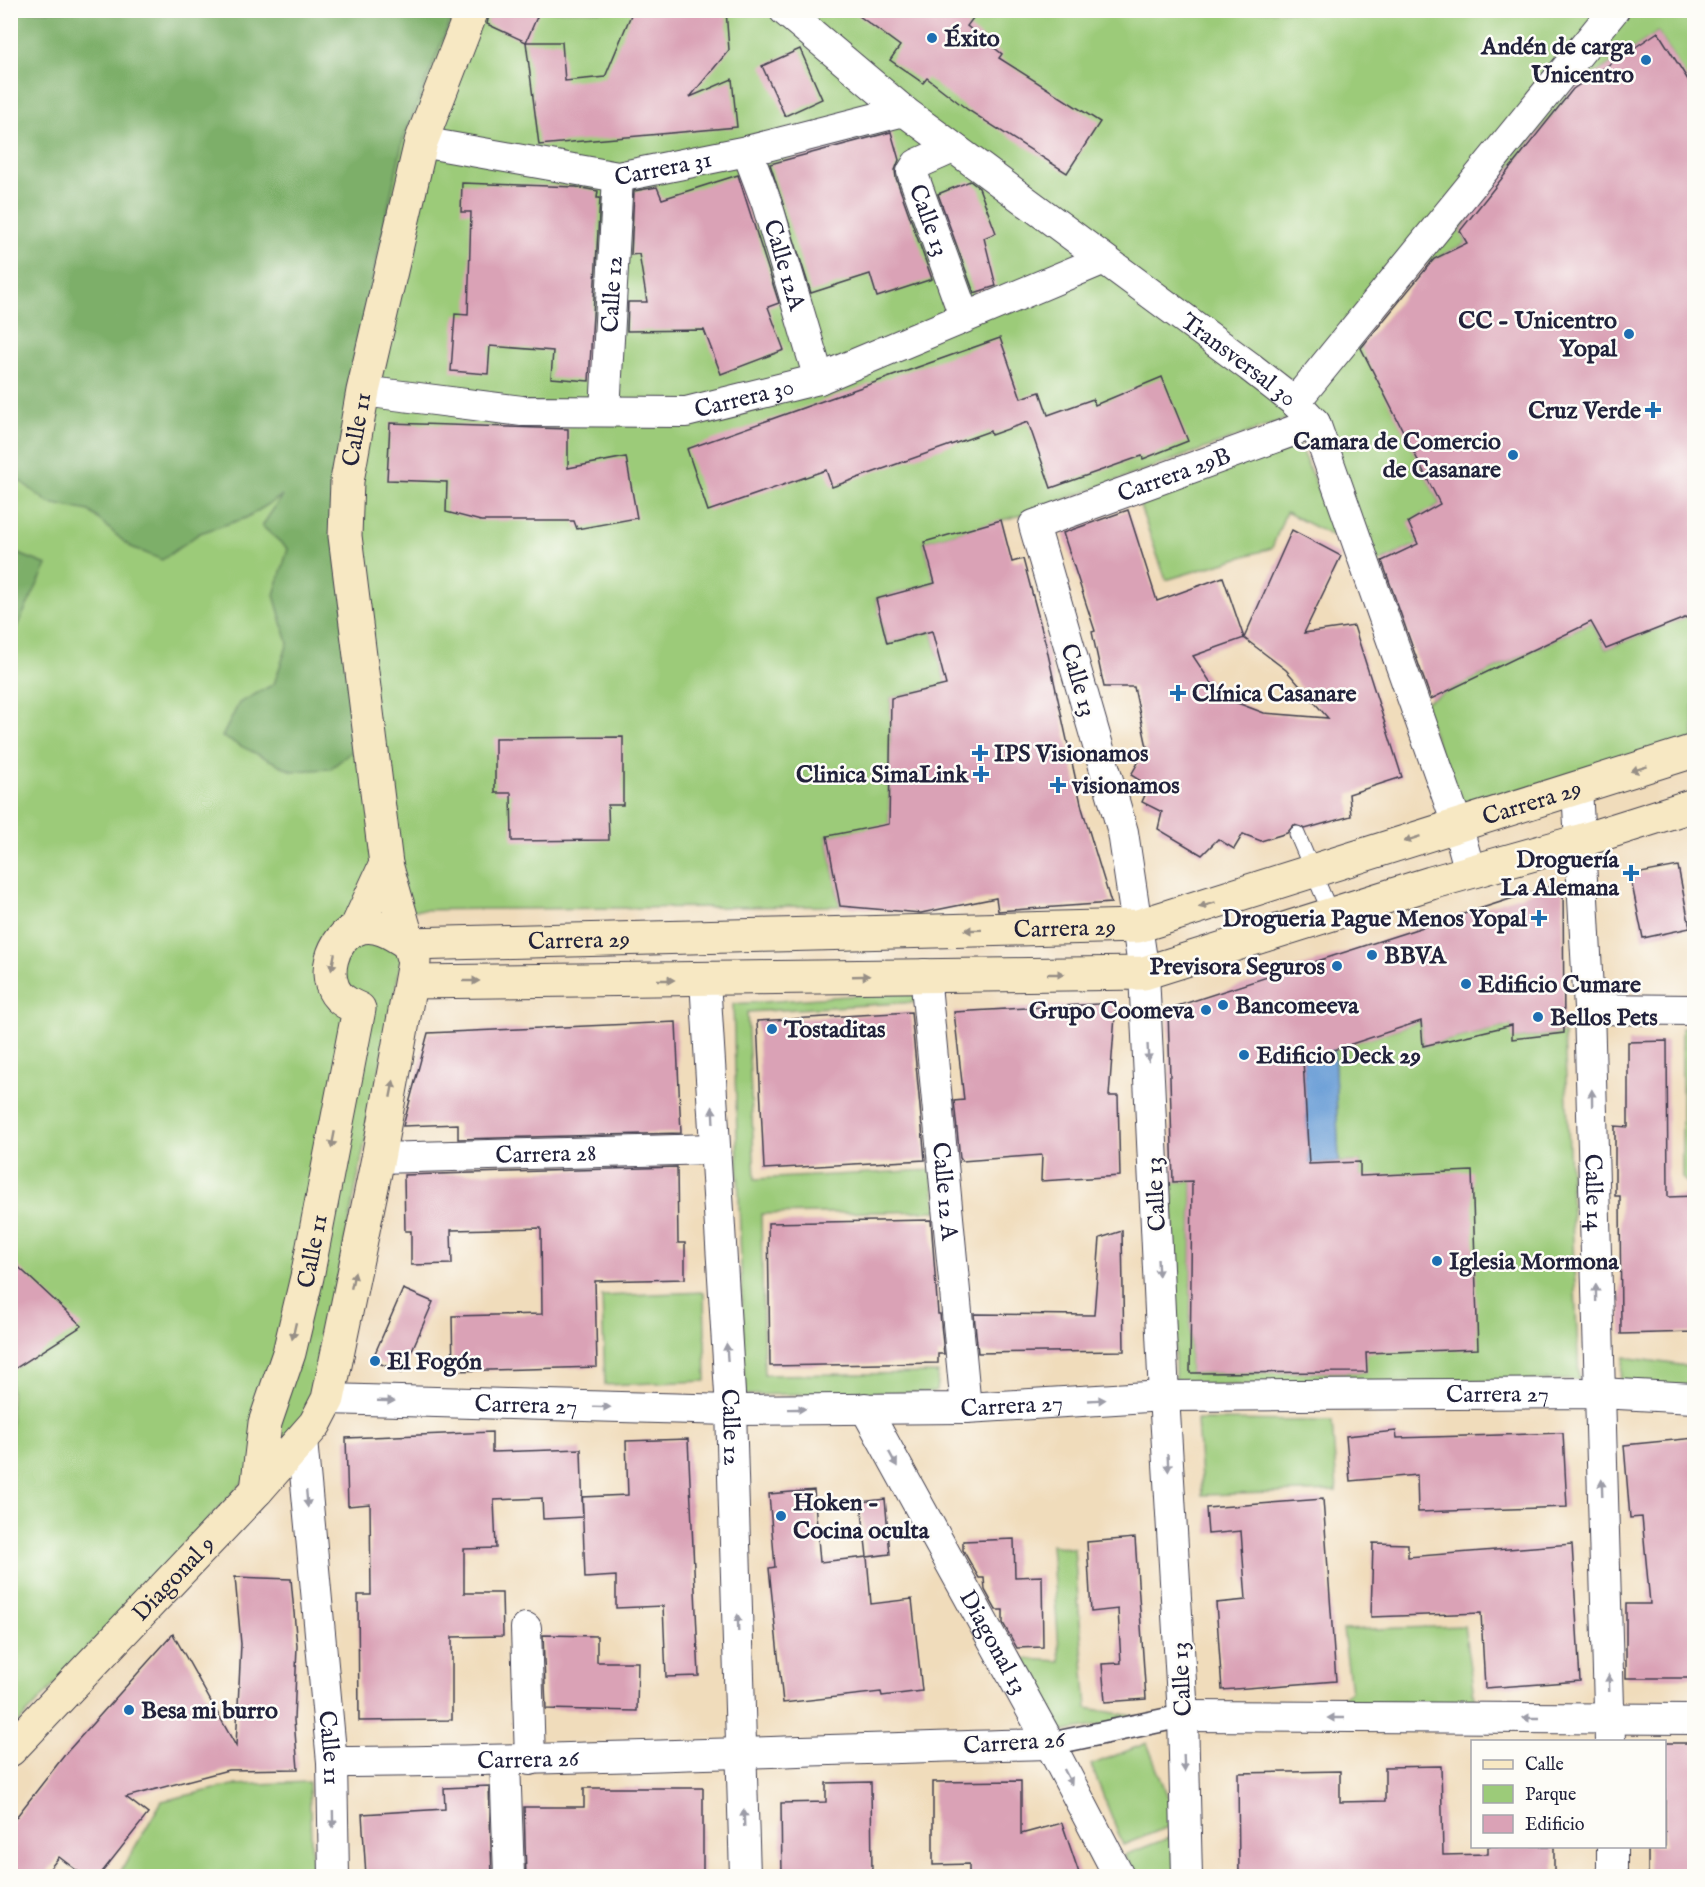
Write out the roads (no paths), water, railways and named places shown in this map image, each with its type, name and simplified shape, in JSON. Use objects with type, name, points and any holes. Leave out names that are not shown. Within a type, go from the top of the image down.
[{"type":"main road","name":"Calle 11","points":[[328,1399],[378,1158],[414,962],[386,864],[345,536],[347,481],[363,391],[421,142],[472,10]]},
{"type":"main road","name":"Carrera 29","points":[[409,944],[1137,926],[1695,751]]},
{"type":"main road","name":"Carrera 29","points":[[412,982],[1144,973],[1331,914],[1695,805]]},
{"type":"main road","points":[[356,929],[386,864]]},
{"type":"main road","points":[[409,944],[391,932],[371,927],[356,929],[338,942],[331,964],[331,987],[340,999],[359,1009],[378,1011],[397,1001],[412,982]]},
{"type":"main road","name":"Calle 11","points":[[257,1491],[265,1423],[289,1353],[307,1277],[359,1009]]},
{"type":"main road","name":"Diagonal 9","points":[[10,1750],[257,1491],[315,1424],[328,1399]]},
{"type":"street","name":"Transversal 30","points":[[784,10],[904,111],[1305,412],[1458,824],[1470,872]]},
{"type":"street","points":[[1305,412],[1614,10]]},
{"type":"street","name":"Carrera 31","points":[[421,142],[618,177],[747,151],[904,111]]},
{"type":"street","name":"Calle 13","points":[[952,148],[917,164],[912,172],[964,316]]},
{"type":"street","name":"Calle 12A","points":[[747,151],[767,204],[819,379]]},
{"type":"street","name":"Calle 12","points":[[605,411],[618,177]]},
{"type":"street","name":"Carrera 30","points":[[363,391],[522,411],[686,412],[819,379],[964,316],[1102,260]]},
{"type":"street","name":"Carrera 29B","points":[[1034,525],[1305,412]]},
{"type":"street","name":"Calle 13","points":[[1034,525],[1123,832],[1144,973],[1164,1396],[1183,1716],[1187,1876]]},
{"type":"street","name":"Calle 14","points":[[1577,788],[1589,1009],[1610,1730]]},
{"type":"street","name":"Calle 12 A","points":[[925,974],[966,1408]]},
{"type":"street","name":"Calle 12","points":[[705,980],[731,1410],[745,1876]]},
{"type":"street","points":[[1589,1009],[1695,1011]]},
{"type":"street","name":"Carrera 28","points":[[378,1158],[714,1149]]},
{"type":"street","name":"Carrera 27","points":[[328,1399],[731,1410],[966,1408],[1164,1396],[1599,1393],[1695,1398]]},
{"type":"street","name":"Diagonal 13","points":[[865,1408],[1050,1744],[1119,1876]]},
{"type":"street","name":"Calle 11","points":[[302,1440],[332,1762],[334,1876]]},
{"type":"street","points":[[508,1875],[526,1628]]},
{"type":"street","name":"Carrera 26","points":[[332,1762],[518,1761],[742,1751],[1050,1744],[1183,1716],[1610,1730],[1695,1719]]},
{"type":"street","points":[[1612,1848],[1612,1876]]},
{"type":"lane","points":[[1297,834],[1331,914]]},
{"type":"water","points":[[1334,1049],[1339,1162],[1309,1164],[1303,1060]]},
{"type":"place","name":"Éxito","points":[[932,38]]},
{"type":"place","name":"Andén de carga Unicentro","points":[[1646,60]]},
{"type":"place","name":"CC - Unicentro Yopal","points":[[1629,334]]},
{"type":"place","name":"Cruz Verde","points":[[1653,410]]},
{"type":"place","name":"Camara de Comercio de Casanare","points":[[1513,455]]},
{"type":"place","name":"Clínica Casanare","points":[[1178,693]]},
{"type":"place","name":"IPS Visionamos","points":[[980,753]]},
{"type":"place","name":"Clinica SimaLink","points":[[981,774]]},
{"type":"place","name":"visionamos","points":[[1058,785]]},
{"type":"place","name":"Droguería La Alemana","points":[[1631,873]]},
{"type":"place","name":"Drogueria Pague Menos Yopal","points":[[1539,918]]},
{"type":"place","name":"BBVA","points":[[1372,955]]},
{"type":"place","name":"Previsora Seguros","points":[[1337,966]]},
{"type":"place","name":"Edificio Cumare","points":[[1466,984]]},
{"type":"place","name":"Bancomeeva","points":[[1223,1005]]},
{"type":"place","name":"Grupo Coomeva","points":[[1206,1010]]},
{"type":"place","name":"Bellos Pets","points":[[1538,1017]]},
{"type":"place","name":"Tostaditas","points":[[772,1029]]},
{"type":"place","name":"Edificio Deck 29","points":[[1244,1055]]},
{"type":"place","name":"Iglesia Mormona","points":[[1437,1261]]},
{"type":"place","name":"El Fogón","points":[[375,1361]]},
{"type":"place","name":"Hoken - Cocina oculta","points":[[781,1516]]},
{"type":"place","name":"Besa mi burro","points":[[129,1710]]}]
